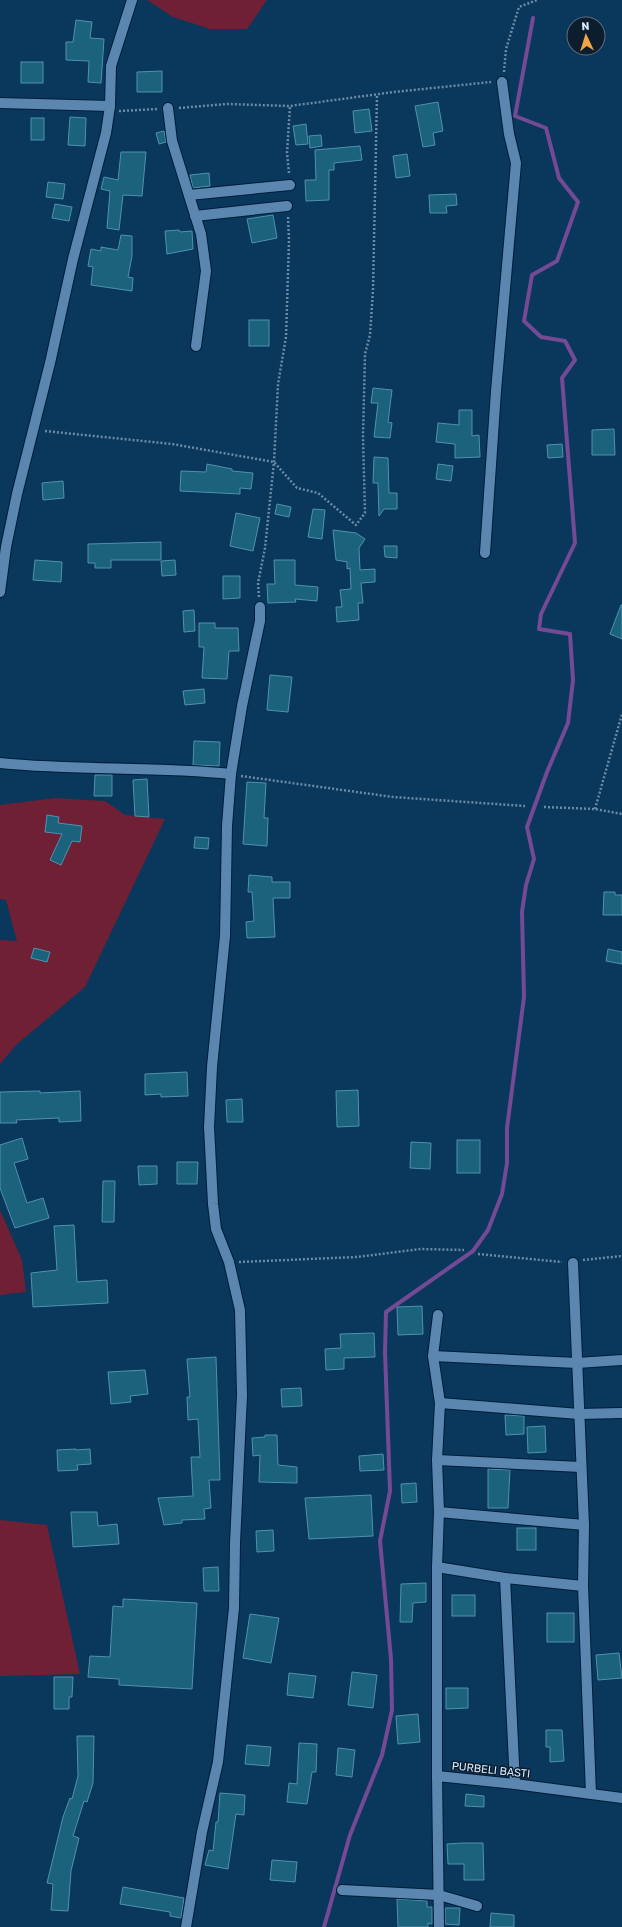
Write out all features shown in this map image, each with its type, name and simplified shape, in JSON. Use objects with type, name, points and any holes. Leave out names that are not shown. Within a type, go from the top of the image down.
[{"type":"street","points":[[0,592],[6,547],[32,430],[50,363],[73,259],[106,133],[110,106],[111,66],[132,0]]},
{"type":"street","points":[[484,553],[494,414],[516,163],[509,134],[502,82]]},
{"type":"street","points":[[0,103],[110,106]]},
{"type":"street","points":[[168,108],[172,141],[201,234],[206,271],[196,346]]},
{"type":"street","points":[[189,195],[290,185]]},
{"type":"street","points":[[195,216],[288,206]]},
{"type":"street","points":[[186,1927],[202,1832],[218,1762],[234,1608],[235,1543],[242,1395],[240,1310],[229,1262],[216,1229],[209,1147],[212,1067],[225,936],[227,826],[231,774],[242,706],[260,621],[260,608]]},
{"type":"street","points":[[0,763],[41,767],[154,768],[231,774]]},
{"type":"street","points":[[573,1263],[584,1525],[583,1586],[591,1794]]},
{"type":"street","points":[[437,1776],[437,1567],[439,1512],[437,1460],[440,1403],[433,1356],[438,1314]]},
{"type":"street","points":[[433,1356],[577,1363],[622,1360]]},
{"type":"street","points":[[440,1403],[579,1414],[622,1414]]},
{"type":"street","points":[[437,1460],[581,1467]]},
{"type":"street","points":[[439,1512],[584,1525]]},
{"type":"street","points":[[437,1567],[505,1578],[583,1586]]},
{"type":"street","points":[[505,1578],[515,1784]]},
{"type":"street","name":"PURBELI BASTI","points":[[439,1927],[437,1776],[515,1784],[622,1798]]},
{"type":"street","points":[[342,1890],[439,1895],[477,1906]]},
{"type":"path","points":[[110,106],[120,112],[227,104],[290,106],[377,94],[502,82],[505,68],[506,49],[519,7],[537,0]]},
{"type":"path","points":[[32,430],[172,444],[274,462],[297,488],[318,493],[356,525],[365,513],[363,437],[365,354],[370,334],[373,290],[377,94]]},
{"type":"path","points":[[290,106],[287,153],[290,185]]},
{"type":"path","points":[[260,608],[258,583],[265,548],[274,462],[278,384],[286,337],[289,241],[288,206]]},
{"type":"path","points":[[595,810],[622,714]]},
{"type":"path","points":[[231,774],[392,797],[525,806]]},
{"type":"path","points":[[544,807],[595,810],[622,814]]},
{"type":"path","points":[[229,1262],[357,1257],[421,1249],[464,1250]]},
{"type":"path","points":[[478,1254],[573,1263],[589,1258],[622,1256]]},
{"type":"shaded area","points":[[147,0],[267,0],[247,29],[210,29],[173,17]]},
{"type":"shaded area","points":[[55,798],[105,801],[125,815],[165,819],[85,987],[16,1045],[0,1064],[0,940],[17,941],[6,900],[0,899],[0,805]]},
{"type":"shaded area","points":[[0,1210],[22,1260],[26,1292],[0,1295]]},
{"type":"shaded area","points":[[0,1520],[47,1525],[80,1674],[0,1676]]},
{"type":"building","points":[[76,20],[92,22],[90,38],[104,39],[101,83],[88,82],[89,61],[66,60],[66,42],[73,42]]},
{"type":"building","points":[[21,62],[43,62],[43,83],[21,83]]},
{"type":"building","points":[[162,71],[162,92],[137,92],[137,72]]},
{"type":"building","points":[[438,102],[443,131],[433,133],[435,145],[423,147],[415,106]]},
{"type":"building","points":[[369,109],[372,131],[355,133],[353,111]]},
{"type":"building","points":[[70,117],[86,118],[85,146],[68,145]]},
{"type":"building","points":[[31,118],[44,118],[44,140],[31,140]]},
{"type":"building","points":[[306,124],[308,144],[296,145],[293,126]]},
{"type":"building","points":[[164,131],[166,142],[159,144],[156,133]]},
{"type":"building","points":[[321,135],[322,146],[310,148],[309,136]]},
{"type":"building","points":[[360,146],[362,160],[334,163],[334,170],[329,170],[329,200],[306,201],[305,180],[316,180],[315,150]]},
{"type":"building","points":[[121,152],[146,152],[142,196],[123,195],[119,230],[107,228],[110,191],[101,189],[104,177],[118,180]]},
{"type":"building","points":[[407,154],[410,176],[396,178],[393,156]]},
{"type":"building","points":[[209,173],[210,186],[193,188],[190,175]]},
{"type":"building","points":[[48,182],[65,184],[63,199],[46,197]]},
{"type":"building","points":[[456,194],[457,205],[446,206],[447,213],[430,213],[429,195]]},
{"type":"building","points":[[55,204],[72,207],[69,221],[52,218]]},
{"type":"building","points":[[273,215],[277,238],[252,243],[247,219]]},
{"type":"building","points":[[179,230],[180,232],[192,231],[193,249],[167,254],[165,231]]},
{"type":"building","points":[[121,235],[132,236],[132,256],[128,277],[133,278],[132,291],[91,285],[93,267],[88,266],[91,249],[101,251],[101,247],[118,250]]},
{"type":"building","points":[[249,320],[269,320],[269,346],[249,346]]},
{"type":"building","points":[[373,388],[392,390],[388,422],[392,423],[390,438],[374,437],[378,403],[371,403]]},
{"type":"building","points":[[459,410],[472,410],[472,436],[479,435],[480,457],[455,458],[455,444],[436,442],[438,423],[459,425]]},
{"type":"building","points":[[614,429],[615,455],[592,455],[592,430]]},
{"type":"building","points":[[562,444],[563,457],[548,458],[547,445]]},
{"type":"building","points":[[374,457],[388,458],[389,493],[397,493],[397,509],[384,509],[379,516],[378,483],[373,483]]},
{"type":"building","points":[[207,464],[232,469],[232,471],[253,473],[251,489],[240,488],[240,494],[180,491],[181,471],[206,472]]},
{"type":"building","points":[[438,464],[453,466],[451,481],[436,479]]},
{"type":"building","points":[[63,481],[64,498],[43,500],[42,483]]},
{"type":"building","points":[[277,504],[291,507],[289,517],[275,514]]},
{"type":"building","points":[[313,509],[325,510],[322,539],[308,537]]},
{"type":"building","points":[[236,513],[260,518],[253,551],[230,546]]},
{"type":"building","points":[[333,530],[356,533],[365,539],[359,548],[360,570],[375,569],[375,582],[361,583],[363,603],[358,603],[359,620],[337,622],[336,607],[342,607],[340,590],[351,589],[350,568],[347,569],[347,562],[336,560]]},
{"type":"building","points":[[161,542],[161,560],[111,560],[111,568],[95,568],[95,563],[88,563],[88,544]]},
{"type":"building","points":[[384,546],[397,546],[397,558],[385,557]]},
{"type":"building","points":[[35,560],[62,562],[61,582],[33,580]]},
{"type":"building","points":[[175,560],[176,575],[162,576],[161,561]]},
{"type":"building","points":[[274,560],[295,560],[295,585],[318,587],[317,601],[295,599],[296,602],[268,603],[267,584],[275,584]]},
{"type":"building","points":[[223,576],[240,576],[240,598],[223,599]]},
{"type":"building","points":[[622,605],[622,639],[610,634]]},
{"type":"building","points":[[194,610],[195,631],[184,632],[183,611]]},
{"type":"building","points":[[199,623],[215,623],[215,628],[238,628],[239,651],[229,651],[227,679],[202,678],[204,647],[199,647]]},
{"type":"building","points":[[270,675],[292,677],[288,712],[267,710]]},
{"type":"building","points":[[204,689],[205,703],[185,705],[183,691]]},
{"type":"building","points":[[194,741],[220,742],[219,766],[193,765]]},
{"type":"building","points":[[95,775],[112,775],[112,796],[94,796]]},
{"type":"building","points":[[147,779],[149,817],[135,816],[133,780]]},
{"type":"building","points":[[247,782],[266,783],[264,818],[268,818],[267,846],[243,844]]},
{"type":"building","points":[[47,815],[59,817],[58,823],[82,826],[80,842],[72,841],[61,865],[50,860],[62,834],[45,832]]},
{"type":"building","points":[[195,837],[209,838],[208,849],[194,848]]},
{"type":"building","points":[[249,875],[272,877],[272,882],[290,882],[290,898],[273,898],[275,937],[247,938],[246,922],[254,921],[252,892],[248,892]]},
{"type":"building","points":[[604,892],[615,892],[615,895],[622,895],[622,915],[603,915]]},
{"type":"building","points":[[34,948],[50,952],[47,962],[31,958]]},
{"type":"building","points":[[608,949],[622,952],[622,964],[606,961]]},
{"type":"building","points":[[187,1072],[188,1096],[161,1097],[161,1094],[145,1095],[145,1074]]},
{"type":"building","points":[[358,1090],[359,1126],[337,1127],[336,1091]]},
{"type":"building","points":[[40,1091],[40,1093],[80,1091],[81,1121],[59,1122],[59,1118],[16,1120],[17,1123],[0,1123],[0,1092]]},
{"type":"building","points":[[242,1099],[243,1122],[227,1122],[226,1100]]},
{"type":"building","points":[[22,1138],[28,1159],[14,1163],[27,1203],[43,1198],[49,1218],[15,1228],[0,1188],[0,1145]]},
{"type":"building","points":[[457,1140],[480,1140],[480,1173],[457,1173]]},
{"type":"building","points":[[411,1142],[431,1143],[430,1169],[410,1168]]},
{"type":"building","points":[[177,1162],[198,1162],[197,1184],[177,1184]]},
{"type":"building","points":[[138,1166],[157,1166],[157,1184],[139,1185]]},
{"type":"building","points":[[103,1181],[115,1181],[114,1222],[102,1222]]},
{"type":"building","points":[[74,1225],[77,1282],[107,1280],[108,1303],[33,1307],[31,1273],[57,1270],[54,1226]]},
{"type":"building","points":[[422,1306],[423,1334],[398,1335],[397,1307]]},
{"type":"building","points":[[374,1333],[375,1357],[344,1358],[344,1369],[326,1370],[325,1349],[341,1348],[340,1334]]},
{"type":"building","points":[[216,1357],[220,1480],[209,1480],[211,1508],[204,1509],[205,1519],[182,1520],[182,1523],[164,1525],[158,1498],[193,1496],[191,1457],[200,1457],[198,1419],[188,1420],[187,1397],[190,1397],[187,1359]]},
{"type":"building","points":[[145,1370],[148,1394],[130,1396],[131,1402],[111,1404],[108,1372]]},
{"type":"building","points":[[301,1388],[302,1406],[282,1407],[281,1389]]},
{"type":"building","points":[[505,1415],[524,1416],[524,1434],[506,1435]]},
{"type":"building","points":[[545,1426],[546,1452],[528,1453],[527,1427]]},
{"type":"building","points":[[265,1435],[277,1435],[278,1465],[297,1467],[297,1483],[259,1482],[260,1455],[253,1456],[252,1438],[265,1437]]},
{"type":"building","points":[[90,1449],[91,1464],[77,1465],[78,1470],[58,1471],[57,1450]]},
{"type":"building","points":[[383,1454],[384,1470],[360,1471],[359,1456]]},
{"type":"building","points":[[488,1469],[510,1470],[508,1508],[488,1508]]},
{"type":"building","points":[[416,1483],[417,1502],[402,1503],[401,1484]]},
{"type":"building","points":[[371,1495],[373,1536],[309,1539],[305,1498]]},
{"type":"building","points":[[71,1512],[97,1512],[98,1526],[117,1524],[119,1544],[73,1547]]},
{"type":"building","points":[[517,1528],[536,1528],[536,1550],[517,1550]]},
{"type":"building","points":[[273,1530],[274,1551],[257,1552],[256,1531]]},
{"type":"building","points":[[218,1567],[219,1591],[204,1591],[203,1568]]},
{"type":"building","points":[[426,1583],[426,1602],[413,1603],[412,1622],[400,1622],[401,1584]]},
{"type":"building","points":[[452,1595],[475,1595],[475,1616],[452,1616]]},
{"type":"building","points":[[123,1599],[197,1603],[192,1689],[119,1685],[119,1679],[88,1677],[90,1656],[110,1657],[113,1606],[123,1607]]},
{"type":"building","points":[[547,1613],[574,1613],[574,1642],[547,1642]]},
{"type":"building","points":[[250,1614],[279,1618],[271,1663],[243,1658]]},
{"type":"building","points":[[619,1653],[622,1678],[598,1680],[596,1655]]},
{"type":"building","points":[[352,1672],[377,1675],[373,1708],[348,1705]]},
{"type":"building","points":[[289,1673],[316,1676],[313,1698],[287,1695]]},
{"type":"building","points":[[54,1677],[73,1677],[72,1697],[69,1697],[69,1709],[54,1709]]},
{"type":"building","points":[[446,1688],[468,1688],[468,1708],[446,1709]]},
{"type":"building","points":[[418,1714],[420,1742],[398,1744],[396,1716]]},
{"type":"building","points":[[546,1730],[562,1730],[564,1761],[550,1762],[550,1747],[546,1747]]},
{"type":"building","points":[[77,1736],[94,1736],[93,1783],[87,1802],[84,1801],[73,1836],[79,1838],[71,1871],[68,1911],[51,1910],[53,1884],[47,1883],[63,1817],[70,1798],[72,1799],[78,1776]]},
{"type":"building","points":[[299,1743],[317,1744],[316,1772],[312,1772],[307,1804],[287,1802],[289,1783],[297,1784]]},
{"type":"building","points":[[247,1745],[271,1747],[269,1766],[245,1764]]},
{"type":"building","points":[[338,1748],[355,1750],[352,1777],[336,1775]]},
{"type":"building","points":[[220,1793],[245,1795],[244,1815],[236,1814],[228,1869],[205,1865],[209,1850],[213,1851],[216,1822],[218,1822]]},
{"type":"building","points":[[466,1794],[484,1796],[484,1807],[465,1806]]},
{"type":"building","points":[[483,1843],[484,1880],[464,1880],[464,1864],[448,1864],[447,1844]]},
{"type":"building","points":[[272,1860],[297,1862],[295,1882],[270,1880]]},
{"type":"building","points":[[123,1887],[184,1898],[181,1918],[170,1916],[170,1912],[120,1904]]},
{"type":"building","points":[[397,1899],[427,1901],[427,1907],[432,1907],[432,1924],[428,1923],[428,1927],[398,1927]]},
{"type":"building","points":[[445,1908],[460,1908],[459,1925],[445,1924]]},
{"type":"building","points":[[491,1913],[514,1915],[514,1927],[490,1927]]},
{"type":"waterway","points":[[324,1927],[350,1835],[382,1755],[392,1710],[391,1659],[380,1541],[390,1491],[385,1352],[386,1312],[473,1251],[488,1230],[502,1194],[507,1163],[507,1128],[524,997],[522,912],[526,885],[534,859],[527,827],[547,772],[568,723],[573,680],[570,634],[539,629],[541,614],[575,543],[562,378],[575,360],[565,341],[541,337],[524,321],[532,275],[557,261],[578,202],[559,178],[546,128],[515,116],[533,18]]}]
